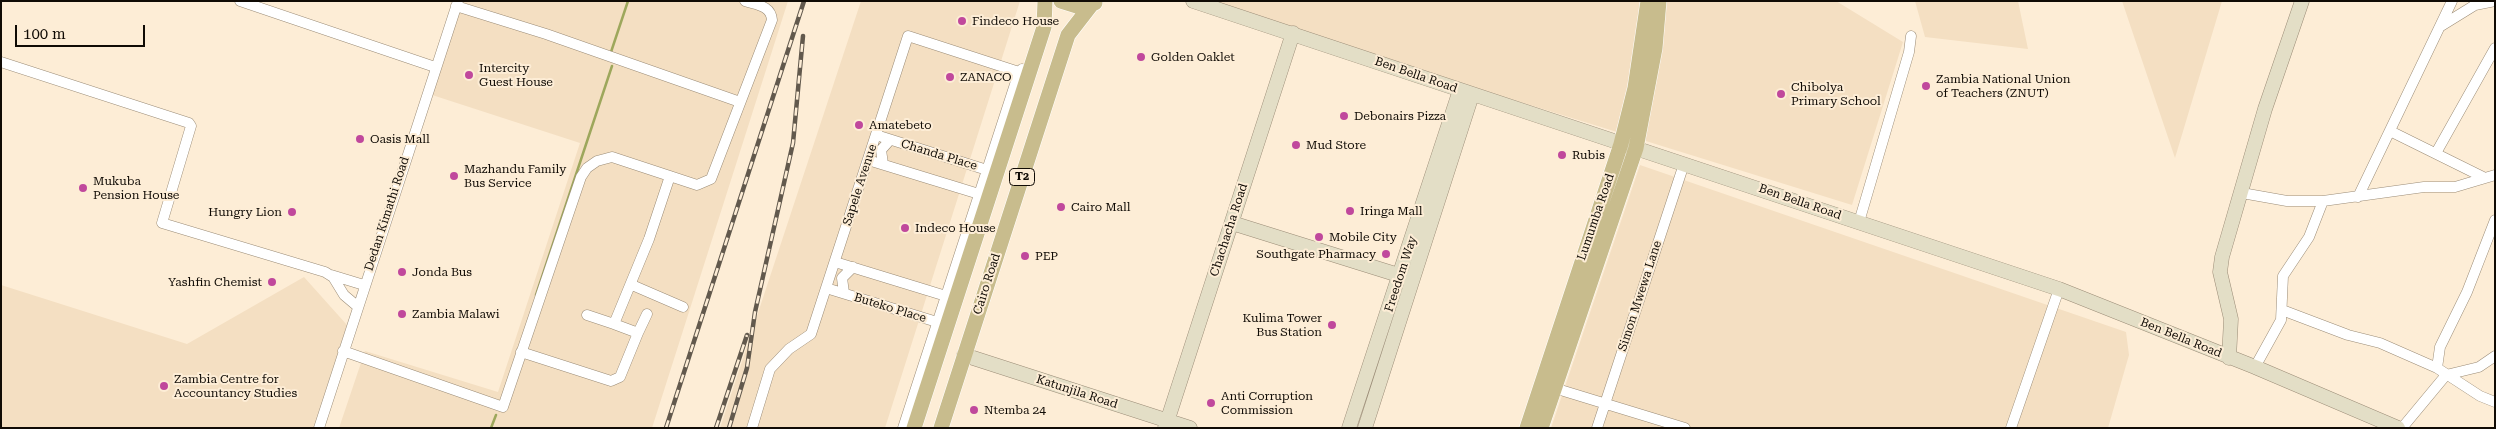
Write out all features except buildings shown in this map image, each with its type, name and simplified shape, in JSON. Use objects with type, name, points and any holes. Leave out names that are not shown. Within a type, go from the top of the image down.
[{"type":"main road","name":"Cairo Road","points":[[914,428],[961,266],[1005,132],[1044,27],[1045,1]]},
{"type":"main road","points":[[1061,1],[1077,6],[1095,3]]},
{"type":"main road","name":"Ben Bella Road","points":[[1193,1],[2059,289],[2229,358],[2256,367],[2400,428]]},
{"type":"main road","name":"Lumumba Road","points":[[1527,428],[1628,146],[1648,1]]},
{"type":"main road","name":"Lumumba Road","points":[[1541,428],[1628,146],[1655,48],[1659,1]]},
{"type":"main road","points":[[2229,358],[2231,319],[2220,272],[2222,257],[2266,109],[2302,1]]},
{"type":"main road","name":"Cairo Road","points":[[941,428],[1068,35],[1095,3]]},
{"type":"main road","name":"Chachacha Road","points":[[1167,424],[1292,33]]},
{"type":"main road","name":"Freedom Way","points":[[1365,428],[1388,360],[1407,278],[1466,92]]},
{"type":"main road","points":[[993,168],[1008,177],[1016,178],[1023,175]]},
{"type":"main road","points":[[985,192],[1005,187],[1012,190],[1016,197]]},
{"type":"main road","points":[[1232,223],[1407,278]]},
{"type":"main road","name":"Freedom Way","points":[[1350,428],[1374,356],[1407,278]]},
{"type":"main road","name":"Katunjila Road","points":[[964,355],[1167,424],[1190,428]]},
{"type":"main road","points":[[1374,356],[1388,360]]},
{"type":"street","points":[[240,1],[435,67]]},
{"type":"street","points":[[343,351],[503,407],[581,177],[587,168],[597,161],[612,157],[697,185],[711,179],[772,20],[770,11],[766,8],[745,1]]},
{"type":"street","points":[[2358,197],[2452,1]]},
{"type":"street","points":[[2441,26],[2475,5],[2495,2]]},
{"type":"street","points":[[457,4],[740,102]]},
{"type":"street","name":"Dedan Kimathi Road","points":[[319,428],[357,306],[457,4]]},
{"type":"street","name":"Sapele Avenue","points":[[752,428],[770,369],[789,349],[811,334],[908,36],[1019,72]]},
{"type":"street","points":[[1859,222],[1909,52],[1911,36]]},
{"type":"street","points":[[2436,154],[2495,48]]},
{"type":"street","points":[[1005,132],[1019,72],[1034,58]]},
{"type":"street","points":[[1,62],[190,123],[191,126],[162,223],[364,285]]},
{"type":"street","points":[[2390,131],[2483,177]]},
{"type":"street","name":"Chanda Place","points":[[876,135],[993,168]]},
{"type":"street","name":"Chanda Place","points":[[883,164],[881,150],[890,140]]},
{"type":"street","name":"Chanda Place","points":[[868,160],[985,192]]},
{"type":"street","name":"Simon Mwewa Lane","points":[[1596,428],[1684,164]]},
{"type":"street","points":[[2242,193],[2287,201],[2323,202],[2424,187],[2455,187],[2483,177],[2495,175]]},
{"type":"street","points":[[614,324],[632,285],[670,176]]},
{"type":"street","points":[[2256,367],[2281,320],[2283,276],[2309,237],[2323,202]]},
{"type":"street","points":[[2437,368],[2440,347],[2467,292],[2495,220]]},
{"type":"street","points":[[835,262],[946,296]]},
{"type":"street","points":[[903,428],[946,296],[961,266]]},
{"type":"street","name":"Buteko Place","points":[[844,293],[842,278],[853,267]]},
{"type":"street","points":[[330,275],[344,295],[357,306]]},
{"type":"street","points":[[632,285],[683,307]]},
{"type":"street","name":"Buteko Place","points":[[826,288],[937,322]]},
{"type":"street","points":[[2011,428],[2059,289]]},
{"type":"street","points":[[2282,310],[2348,335],[2380,343],[2437,368],[2495,402]]},
{"type":"street","points":[[522,352],[612,381],[620,377],[647,314]]},
{"type":"street","points":[[587,315],[638,333]]},
{"type":"street","points":[[2400,428],[2446,375],[2479,367],[2495,356]]},
{"type":"street","points":[[1554,388],[1685,428]]},
{"type":"shaded area","points":[[453,1],[788,1],[652,428],[339,428],[365,351],[498,392],[580,143],[426,93]]},
{"type":"shaded area","points":[[861,1],[1020,1],[885,428],[720,428]]},
{"type":"shaded area","points":[[1195,1],[1836,1],[1903,42],[1852,205]]},
{"type":"shaded area","points":[[1915,1],[2018,1],[2028,49],[1925,37]]},
{"type":"shaded area","points":[[2122,1],[2222,1],[2175,158]]},
{"type":"shaded area","points":[[1640,165],[2126,332],[2129,355],[2108,428],[1551,428]]},
{"type":"shaded area","name":"Zambia Centre for Accountancy Studies","points":[[304,277],[347,325],[313,428],[1,428],[1,285],[187,344]]},
{"type":"waterway","points":[[611,52],[628,1]]},
{"type":"waterway","points":[[536,295],[612,66]]},
{"type":"waterway","points":[[491,428],[496,415]]},
{"type":"railway","points":[[666,428],[804,1]]},
{"type":"railway","points":[[729,428],[747,368],[755,312],[793,143],[803,36]]},
{"type":"railway","points":[[716,428],[747,335]]},
{"type":"place","name":"Findeco House","points":[[962,21]]},
{"type":"place","name":"Golden Oaklet","points":[[1141,57]]},
{"type":"place","name":"Intercity Guest House","points":[[469,75]]},
{"type":"place","name":"ZANACO","points":[[950,77]]},
{"type":"place","name":"Zambia National Union of Teachers (ZNUT)","points":[[1926,86]]},
{"type":"place","name":"Chibolya Primary School","points":[[1781,94]]},
{"type":"place","name":"Debonairs Pizza","points":[[1344,116]]},
{"type":"place","name":"Amatebeto","points":[[859,125]]},
{"type":"place","name":"Oasis Mall","points":[[360,139]]},
{"type":"place","name":"Mud Store","points":[[1296,145]]},
{"type":"place","name":"Rubis","points":[[1562,155]]},
{"type":"place","name":"Mazhandu Family Bus Service","points":[[454,176]]},
{"type":"place","name":"Mukuba Pension House","points":[[83,188]]},
{"type":"place","name":"Cairo Mall","points":[[1061,207]]},
{"type":"place","name":"Iringa Mall","points":[[1350,211]]},
{"type":"place","name":"Hungry Lion","points":[[292,212]]},
{"type":"place","name":"Indeco House","points":[[905,228]]},
{"type":"place","name":"Mobile City","points":[[1319,237]]},
{"type":"place","name":"Southgate Pharmacy","points":[[1386,254]]},
{"type":"place","name":"PEP","points":[[1025,256]]},
{"type":"place","name":"Jonda Bus","points":[[402,272]]},
{"type":"place","name":"Yashfin Chemist","points":[[272,282]]},
{"type":"place","name":"Zambia Malawi","points":[[402,314]]},
{"type":"place","name":"Kulima Tower Bus Station","points":[[1332,325]]},
{"type":"place","name":"Zambia Centre for Accountancy Studies","points":[[164,386]]},
{"type":"place","name":"Anti Corruption Commission","points":[[1211,403]]},
{"type":"place","name":"Ntemba 24","points":[[974,410]]}]
